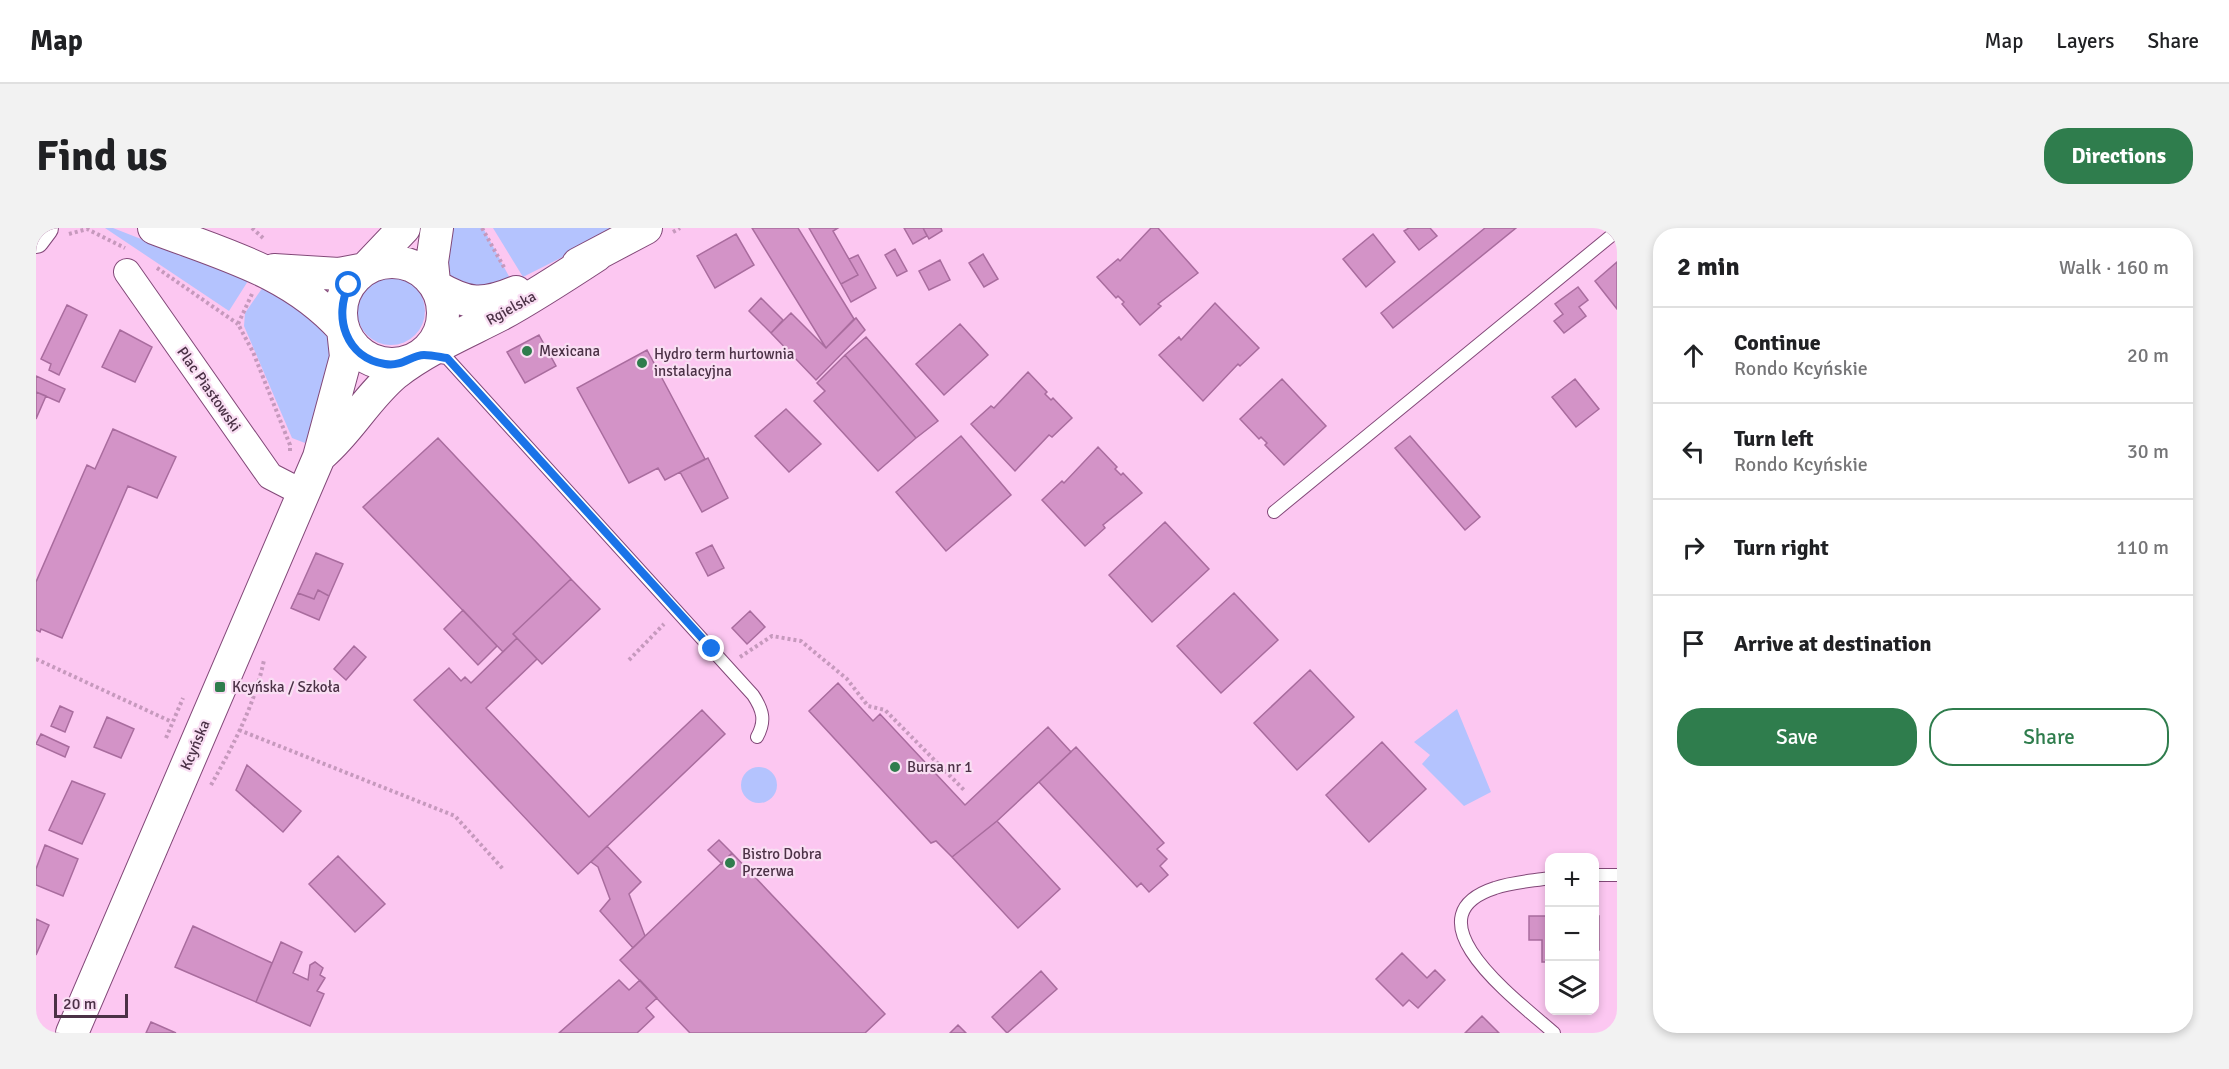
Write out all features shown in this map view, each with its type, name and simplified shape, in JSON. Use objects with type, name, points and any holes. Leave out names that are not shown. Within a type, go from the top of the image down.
[{"type":"street","points":[[36,240],[45,228]]},
{"type":"street","points":[[154,228],[264,269],[305,293],[322,306],[344,329],[355,348],[374,361],[396,364],[422,354],[435,343],[444,321],[443,303],[436,284],[432,262],[437,228]]},
{"type":"street","points":[[344,329],[341,307],[344,295],[356,276],[404,228]]},
{"type":"street","name":"Rgielska","points":[[422,354],[522,303],[597,255],[646,228]]},
{"type":"street","name":"Rgielska","points":[[436,284],[466,301],[489,302],[597,255]]},
{"type":"street","points":[[264,269],[309,274],[339,274],[365,269],[376,263],[402,262],[420,269],[436,284]]},
{"type":"street","name":"Plac Piastowski","points":[[127,272],[270,476],[291,487]]},
{"type":"street","name":"Kcyńska","points":[[319,457],[346,357],[344,329]]},
{"type":"street","name":"Kcyńska","points":[[72,1033],[291,487],[319,457],[342,437],[379,389],[422,354]]},
{"type":"lane","points":[[1274,512],[1617,231]]},
{"type":"lane","points":[[422,354],[447,358],[729,668],[760,705],[764,725],[758,737]]},
{"type":"lane","points":[[1599,875],[1617,875]]},
{"type":"lane","points":[[1545,879],[1495,888],[1483,893],[1472,900],[1464,911],[1461,930],[1468,948],[1479,964],[1554,1033]]},
{"type":"path","points":[[264,269],[238,324],[249,344],[290,445],[291,487]]},
{"type":"path","points":[[629,660],[677,611]]},
{"type":"path","points":[[729,668],[750,649],[772,636],[801,641],[847,679],[868,706],[885,710],[964,790]]},
{"type":"path","points":[[36,659],[172,722]]},
{"type":"path","points":[[163,744],[186,689]]},
{"type":"path","points":[[239,730],[455,816],[503,869]]},
{"type":"shaded area","points":[[105,228],[113,228],[248,281],[229,311]]},
{"type":"shaded area","points":[[446,228],[483,228],[512,282],[468,290],[445,273]]},
{"type":"shaded area","points":[[493,228],[620,228],[523,277]]},
{"type":"shaded area","points":[[384,277],[398,277],[410,282],[420,292],[425,311],[420,330],[410,340],[398,345],[384,345],[372,340],[362,330],[357,318],[357,304],[362,292],[372,282]]},
{"type":"shaded area","points":[[263,287],[289,297],[331,335],[334,379],[305,443],[292,438],[244,326],[245,313]]},
{"type":"shaded area","points":[[1457,709],[1491,792],[1464,806],[1422,764],[1430,755],[1414,742]]},
{"type":"shaded area","points":[[759,767],[771,773],[777,785],[771,797],[759,803],[747,797],[741,785],[747,773]]},
{"type":"building","points":[[752,228],[798,228],[854,319],[826,348]]},
{"type":"building","points":[[809,228],[838,228],[833,231],[858,275],[841,284]]},
{"type":"building","points":[[904,228],[923,228],[927,236],[913,244]]},
{"type":"building","points":[[923,228],[941,228],[942,231],[929,239]]},
{"type":"building","points":[[1151,228],[1158,228],[1198,273],[1158,304],[1161,306],[1140,325],[1122,304],[1124,302],[1118,296],[1116,298],[1097,277],[1118,259],[1120,261]]},
{"type":"building","points":[[1409,228],[1430,228],[1437,236],[1419,250],[1404,231]]},
{"type":"building","points":[[1485,228],[1516,228],[1393,328],[1381,313]]},
{"type":"building","points":[[736,234],[754,265],[715,288],[697,256]]},
{"type":"building","points":[[1373,234],[1395,262],[1366,287],[1343,259]]},
{"type":"building","points":[[895,249],[907,271],[897,276],[885,255]]},
{"type":"building","points":[[983,254],[998,279],[984,287],[969,263]]},
{"type":"building","points":[[858,255],[876,288],[851,302],[841,284],[858,275],[849,259]]},
{"type":"building","points":[[940,260],[950,280],[929,290],[919,271]]},
{"type":"building","points":[[1617,262],[1617,309],[1595,281]]},
{"type":"building","points":[[1578,287],[1588,300],[1579,307],[1586,316],[1564,333],[1554,321],[1563,314],[1555,304]]},
{"type":"building","points":[[761,298],[783,320],[771,333],[749,311]]},
{"type":"building","points":[[1215,303],[1259,348],[1240,366],[1238,364],[1203,401],[1159,355],[1179,337],[1181,340]]},
{"type":"building","points":[[67,305],[87,315],[59,375],[49,370],[51,364],[41,359]]},
{"type":"building","points":[[791,313],[826,348],[856,318],[865,330],[816,380],[771,333]]},
{"type":"building","points":[[960,324],[988,355],[944,395],[916,364]]},
{"type":"building","points":[[120,330],[152,347],[135,382],[102,367]]},
{"type":"building","points":[[539,335],[556,366],[525,383],[507,352]]},
{"type":"building","points":[[866,337],[938,421],[916,438],[845,355]]},
{"type":"building","points":[[647,350],[705,459],[665,480],[658,468],[629,483],[577,388]]},
{"type":"building","points":[[845,355],[916,438],[878,471],[814,401],[825,391],[817,383]]},
{"type":"building","points":[[1028,372],[1047,392],[1045,394],[1051,400],[1053,398],[1072,418],[1052,437],[1049,435],[1015,471],[971,424],[991,406],[994,408]]},
{"type":"building","points":[[36,376],[65,389],[59,402],[36,392]]},
{"type":"building","points":[[1282,379],[1326,426],[1284,465],[1265,445],[1267,443],[1261,437],[1259,439],[1240,419]]},
{"type":"building","points":[[1575,379],[1599,409],[1576,427],[1552,397]]},
{"type":"building","points":[[36,392],[46,396],[36,419]]},
{"type":"building","points":[[786,409],[821,444],[789,472],[755,436]]},
{"type":"building","points":[[113,429],[176,457],[157,498],[128,486],[62,638],[41,629],[40,632],[36,630],[36,582],[87,465],[95,469]]},
{"type":"building","points":[[961,436],[1011,495],[946,551],[896,492]]},
{"type":"building","points":[[1410,436],[1480,517],[1465,530],[1395,448]]},
{"type":"building","points":[[438,438],[571,579],[513,634],[517,638],[503,652],[363,507]]},
{"type":"building","points":[[1098,447],[1117,467],[1115,469],[1121,475],[1123,473],[1142,493],[1103,525],[1105,528],[1085,546],[1042,500],[1062,481],[1064,483]]},
{"type":"building","points":[[708,458],[728,498],[702,512],[680,472]]},
{"type":"building","points":[[1165,522],[1209,569],[1152,622],[1109,575]]},
{"type":"building","points":[[712,545],[724,568],[708,576],[696,553]]},
{"type":"building","points":[[316,553],[343,564],[329,596],[318,590],[314,599],[298,593]]},
{"type":"building","points":[[571,579],[600,609],[542,664],[513,634]]},
{"type":"building","points":[[318,590],[329,596],[319,620],[291,608],[298,593],[314,599]]},
{"type":"building","points":[[1234,593],[1278,640],[1221,693],[1177,646]]},
{"type":"building","points":[[463,610],[497,646],[478,665],[444,629]]},
{"type":"building","points":[[750,611],[765,627],[747,644],[732,628]]},
{"type":"building","points":[[517,638],[537,659],[486,708],[589,817],[702,710],[725,734],[578,874],[414,700],[449,668],[461,681],[465,677],[471,683]]},
{"type":"building","points":[[354,646],[366,657],[346,680],[334,669]]},
{"type":"building","points":[[1310,670],[1354,717],[1297,770],[1254,723]]},
{"type":"building","name":"Bursa nr 1","points":[[838,683],[873,721],[880,714],[965,805],[1048,727],[1071,752],[997,821],[952,857],[936,841],[931,843],[809,711]]},
{"type":"building","points":[[60,706],[73,712],[65,732],[51,726]]},
{"type":"building","points":[[107,717],[134,729],[121,758],[94,747]]},
{"type":"building","points":[[41,734],[69,747],[65,757],[36,744]]},
{"type":"building","points":[[1382,742],[1426,789],[1369,842],[1326,795]]},
{"type":"building","points":[[1076,747],[1164,843],[1157,849],[1167,859],[1160,866],[1168,875],[1149,892],[1141,883],[1137,887],[1039,782]]},
{"type":"building","points":[[247,765],[301,811],[283,832],[236,790]]},
{"type":"building","points":[[72,781],[105,794],[82,844],[49,830]]},
{"type":"building","points":[[997,821],[1060,889],[1018,928],[952,857]]},
{"type":"building","points":[[719,840],[732,853],[722,864],[708,850]]},
{"type":"building","points":[[45,845],[78,859],[63,896],[36,885],[36,869]]},
{"type":"building","points":[[607,846],[641,882],[629,894],[645,936],[633,948],[600,911],[610,899],[598,867],[591,862]]},
{"type":"building","points":[[732,853],[885,1014],[865,1033],[690,1033],[620,960]]},
{"type":"building","points":[[338,856],[385,904],[355,932],[309,884]]},
{"type":"building","points":[[1529,916],[1545,916],[1545,962],[1542,962],[1542,940],[1529,940]]},
{"type":"building","points":[[36,919],[49,925],[36,955]]},
{"type":"building","points":[[193,926],[272,963],[256,1002],[175,967]]},
{"type":"building","points":[[281,942],[302,952],[293,973],[308,980],[310,965],[315,962],[323,968],[320,975],[325,978],[317,991],[324,994],[310,1026],[256,1002]]},
{"type":"building","points":[[1402,953],[1427,978],[1435,970],[1445,980],[1418,1008],[1409,1000],[1403,1006],[1376,979]]},
{"type":"building","points":[[1041,971],[1057,989],[1007,1033],[992,1017]]},
{"type":"building","points":[[619,980],[629,990],[640,980],[657,998],[646,1008],[654,1017],[637,1033],[559,1033]]},
{"type":"building","points":[[1482,1016],[1499,1033],[1465,1033]]},
{"type":"building","points":[[151,1022],[176,1033],[146,1033]]},
{"type":"building","points":[[958,1025],[966,1033],[950,1033]]},
{"type":"place","name":"Mexicana","points":[[527,351]]},
{"type":"place","name":"Hydro term hurtownia instalacyjna","points":[[642,363]]},
{"type":"place","name":"Kcyńska / Szkoła","points":[[220,687]]},
{"type":"place","name":"Bursa nr 1","points":[[895,767]]},
{"type":"place","name":"Bistro Dobra Przerwa","points":[[730,863]]},
{"type":"route","points":[[349,285],[341,307],[341,318],[348,339],[355,348],[364,356],[384,364],[407,362],[422,354],[447,358],[712,649]]}]
